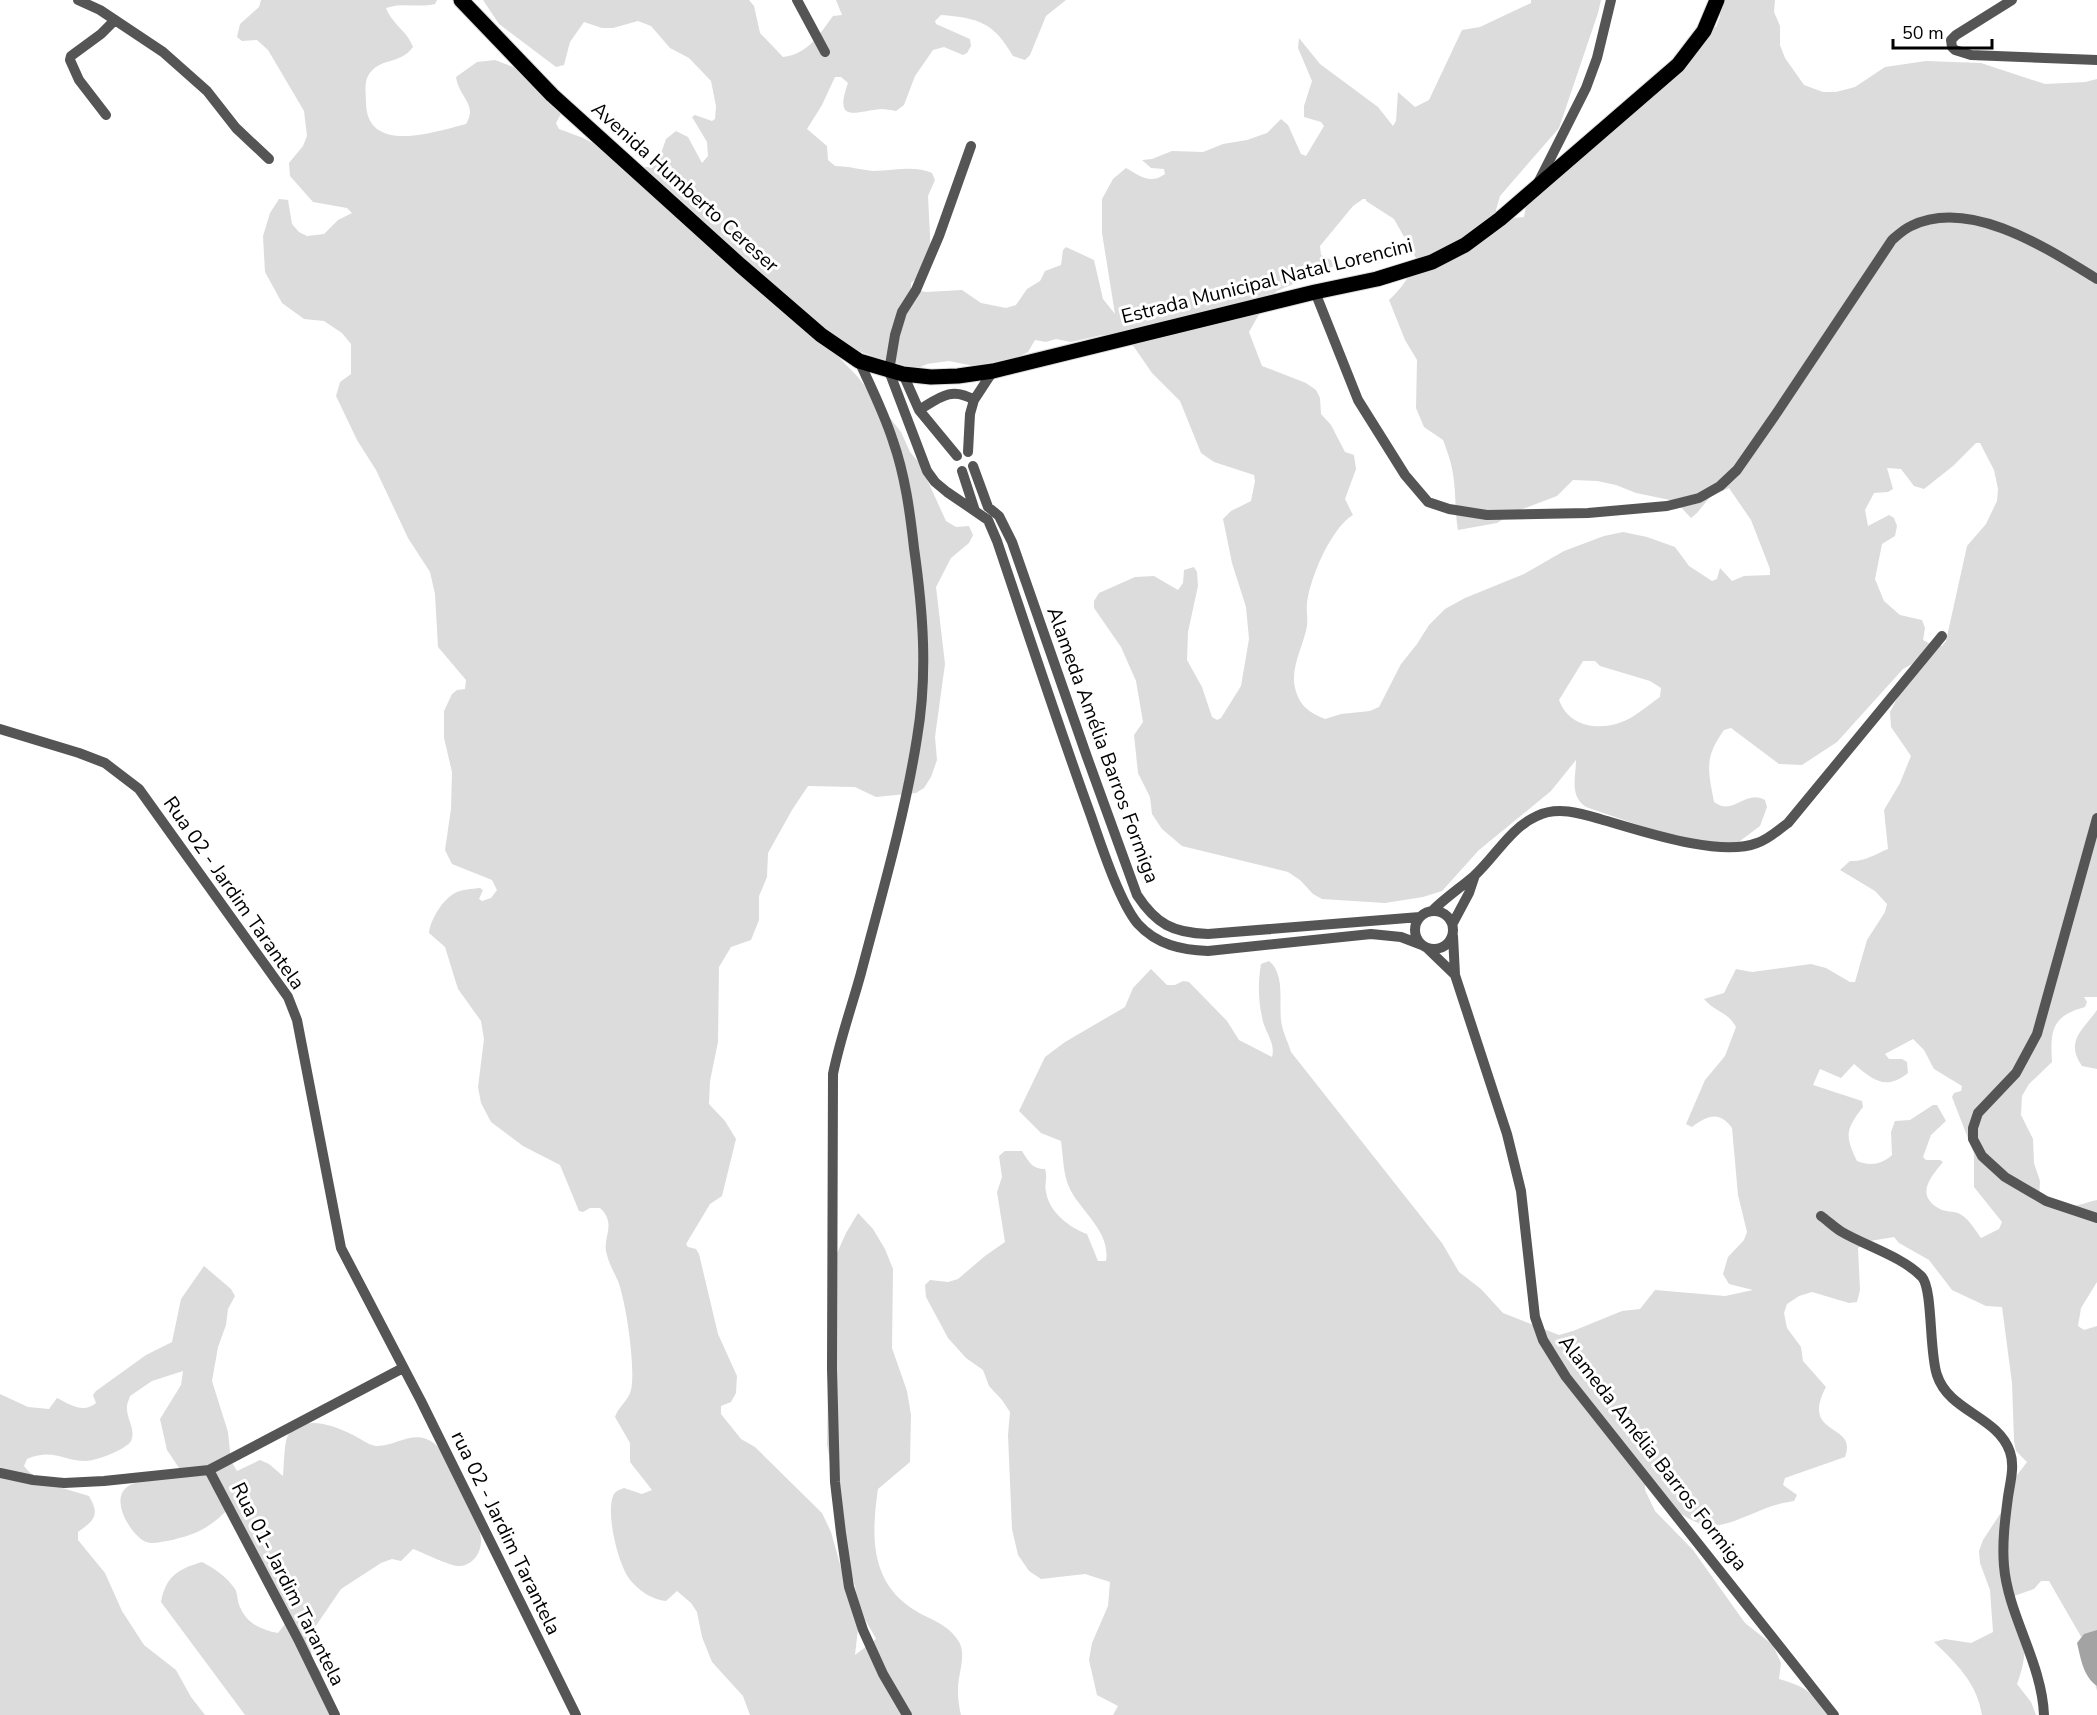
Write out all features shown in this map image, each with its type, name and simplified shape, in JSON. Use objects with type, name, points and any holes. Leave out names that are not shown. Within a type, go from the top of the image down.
[{"type":"main road","name":"Avenida Humberto Cereser","points":[[461,0],[552,95],[821,335],[859,361],[896,373]]},
{"type":"main road","name":"Estrada Municipal Natal Lorencini","points":[[896,373],[931,377],[993,371],[1315,292],[1377,279],[1432,262],[1465,245],[1535,189],[1678,65],[1704,31],[1717,0]]},
{"type":"street","points":[[78,0],[100,10],[164,52],[207,91],[236,128],[270,159]]},
{"type":"street","points":[[797,0],[825,52]]},
{"type":"street","points":[[1535,189],[1586,88],[1597,58],[1611,0]]},
{"type":"street","points":[[2012,0],[1956,35],[1952,40],[1952,47],[1971,55],[2097,60]]},
{"type":"street","points":[[106,115],[79,80],[70,60],[71,56],[115,20]]},
{"type":"street","points":[[957,456],[919,410],[896,373],[895,334],[902,312],[916,290],[939,236],[971,146]]},
{"type":"street","points":[[1315,292],[1358,400],[1405,475],[1428,502],[1449,509],[1487,515],[1588,513],[1667,506],[1699,498],[1720,486],[1737,470],[1892,240],[1910,226],[1938,218],[1956,217],[1988,222],[2046,247],[2097,279]]},
{"type":"street","points":[[859,361],[893,441],[903,477],[922,606],[925,665],[918,737],[904,801],[833,1074],[832,1369],[835,1482],[840,1533],[853,1597],[863,1630],[883,1674],[907,1715]]},
{"type":"street","points":[[968,452],[970,414],[974,400],[993,371]]},
{"type":"street","name":"Alameda Amélia Barros Formiga","points":[[896,373],[927,471],[947,492],[988,520],[1096,831],[1124,900],[1138,924],[1153,937],[1171,946],[1187,950],[1208,951],[1371,934],[1391,935],[1425,947]]},
{"type":"street","points":[[919,410],[948,394],[957,393],[974,400]]},
{"type":"street","name":"Alameda Amélia Barros Formiga","points":[[973,466],[988,507],[999,516],[1012,542],[1137,895],[1147,911],[1159,922],[1188,934],[1420,917]]},
{"type":"street","name":"Alameda Amélia Barros Formiga","points":[[962,471],[975,511]]},
{"type":"street","points":[[975,511],[988,507]]},
{"type":"street","points":[[1455,975],[1418,940],[1415,928],[1420,917],[1432,911],[1475,875],[1523,825],[1538,815],[1555,811],[1578,813],[1674,838],[1716,846],[1755,844],[1788,823],[1942,636]]},
{"type":"street","name":"Rua 02 - Jardim Tarantela","points":[[0,729],[79,753],[105,764],[140,789],[288,997],[297,1020],[340,1248],[403,1368]]},
{"type":"street","points":[[2097,818],[2037,1034],[2016,1073],[1978,1113],[1973,1128],[1973,1139],[1982,1156],[2005,1177],[2046,1201],[2097,1218]]},
{"type":"street","points":[[1455,975],[1453,923],[1469,893],[1475,875]]},
{"type":"street","points":[[1432,911],[1444,913],[1453,923]]},
{"type":"street","points":[[1425,947],[1434,950],[1446,946],[1453,936]]},
{"type":"street","name":"Alameda Amélia Barros Formiga","points":[[1455,975],[1507,1134],[1521,1191],[1535,1317],[1543,1340],[1566,1377],[1834,1715]]},
{"type":"street","points":[[1821,1216],[1840,1231],[1908,1266],[1922,1278],[1928,1287],[1931,1349],[1937,1375],[1944,1391],[1957,1403],[1995,1429],[2006,1442],[2013,1468],[2003,1544],[2004,1569],[2014,1609],[2031,1652],[2044,1701],[2044,1715]]},
{"type":"street","points":[[0,1473],[33,1480],[64,1483],[209,1470],[403,1368]]},
{"type":"street","name":"rua 02 - Jardim Tarantela","points":[[403,1368],[576,1715]]},
{"type":"street","name":"Rua 01- Jardim Tarantela","points":[[209,1470],[299,1641],[335,1715]]},
{"type":"shaded area","points":[[261,0],[437,0],[435,4],[429,5],[398,5],[386,8],[413,47],[402,57],[378,66],[368,76],[366,103],[369,119],[378,130],[390,135],[406,136],[466,124],[470,111],[469,106],[456,77],[477,62],[495,60],[527,72],[563,110],[556,123],[559,129],[589,141],[621,162],[646,167],[657,165],[666,139],[676,131],[688,137],[702,163],[708,156],[707,142],[692,117],[695,115],[712,121],[715,119],[716,106],[711,81],[689,58],[670,48],[651,26],[638,21],[613,28],[602,28],[584,22],[570,42],[564,65],[556,67],[499,24],[483,0],[749,0],[754,6],[760,33],[783,57],[806,48],[818,37],[833,16],[842,15],[836,0],[1066,0],[1046,16],[1030,55],[1025,60],[1013,56],[999,36],[984,24],[966,18],[941,15],[935,21],[936,24],[970,39],[971,46],[967,53],[963,55],[944,47],[933,50],[915,76],[904,105],[896,111],[881,109],[850,113],[843,105],[848,83],[841,77],[835,77],[822,105],[807,129],[827,146],[828,160],[835,166],[874,171],[918,169],[932,173],[935,180],[928,196],[931,256],[925,271],[911,283],[911,289],[926,292],[962,290],[981,303],[1006,308],[1016,305],[1027,289],[1040,281],[1045,271],[1061,265],[1063,250],[1066,247],[1094,260],[1103,299],[1115,314],[1102,233],[1102,199],[1113,179],[1126,168],[1145,178],[1155,179],[1165,174],[1164,169],[1151,168],[1142,160],[1152,159],[1172,151],[1203,152],[1223,144],[1247,140],[1267,133],[1281,119],[1288,125],[1301,154],[1306,156],[1324,126],[1321,122],[1304,117],[1304,106],[1312,81],[1298,48],[1299,38],[1320,64],[1378,107],[1393,126],[1396,121],[1398,92],[1415,107],[1429,100],[1462,30],[1480,27],[1531,3],[1531,0],[1601,0],[1559,128],[1500,196],[1496,210],[1497,216],[1502,219],[1524,217],[1527,201],[1608,126],[1704,29],[1716,27],[1720,17],[1719,0],[1775,0],[1774,12],[1780,26],[1780,45],[1785,58],[1804,85],[1823,92],[1836,92],[1855,87],[1885,67],[1926,61],[1981,63],[2045,84],[2085,82],[2097,79],[2097,997],[2084,997],[2087,1002],[2085,1007],[2066,1015],[2055,1026],[2052,1062],[2029,1084],[2022,1096],[2021,1115],[2033,1139],[2034,1163],[2040,1181],[2039,1200],[2052,1207],[2067,1208],[2097,1200],[2097,1282],[2081,1308],[2078,1326],[2084,1330],[2097,1326],[2097,1691],[2083,1640],[2049,1581],[2041,1581],[2034,1589],[2014,1596],[2023,1630],[2025,1649],[2017,1684],[2031,1702],[2036,1715],[1982,1715],[1970,1683],[1958,1666],[1934,1642],[1945,1639],[1971,1643],[1993,1632],[1990,1590],[1980,1563],[1979,1551],[1983,1540],[2002,1511],[2014,1479],[2027,1462],[2016,1451],[2014,1441],[2012,1383],[2002,1307],[1986,1306],[1952,1290],[1929,1260],[1899,1243],[1894,1237],[1870,1241],[1858,1248],[1860,1290],[1857,1302],[1849,1303],[1812,1292],[1799,1296],[1787,1304],[1784,1313],[1787,1328],[1801,1347],[1803,1361],[1826,1387],[1819,1412],[1822,1420],[1845,1440],[1847,1447],[1845,1457],[1785,1478],[1783,1485],[1797,1495],[1794,1501],[1720,1525],[1700,1524],[1690,1519],[1645,1485],[1655,1511],[1693,1550],[1745,1623],[1773,1645],[1781,1663],[1779,1679],[1797,1685],[1808,1692],[1830,1715],[1113,1715],[1118,1706],[1097,1695],[1089,1660],[1092,1643],[1108,1606],[1110,1582],[1085,1574],[1041,1579],[1029,1571],[1018,1555],[1012,1529],[1008,1435],[1010,1412],[989,1386],[983,1370],[966,1358],[948,1338],[926,1297],[925,1285],[930,1280],[948,1282],[958,1279],[1005,1242],[997,1192],[1002,1177],[999,1156],[1005,1151],[1022,1151],[1034,1166],[1045,1169],[1046,1189],[1051,1206],[1067,1223],[1087,1234],[1098,1261],[1106,1261],[1104,1240],[1067,1182],[1061,1141],[1041,1133],[1019,1111],[1045,1057],[1065,1042],[1125,1007],[1133,988],[1151,969],[1167,985],[1175,985],[1183,981],[1189,982],[1227,1021],[1239,1040],[1272,1057],[1271,1042],[1263,1022],[1259,990],[1261,964],[1269,961],[1274,966],[1279,980],[1282,1024],[1291,1052],[1442,1243],[1459,1272],[1481,1289],[1503,1313],[1559,1335],[1622,1311],[1640,1309],[1655,1290],[1725,1296],[1753,1290],[1729,1284],[1723,1274],[1728,1257],[1744,1240],[1747,1232],[1738,1195],[1732,1128],[1718,1117],[1708,1118],[1692,1127],[1686,1124],[1705,1080],[1725,1056],[1736,1027],[1729,1018],[1704,999],[1724,993],[1736,969],[1752,972],[1811,964],[1826,968],[1850,982],[1855,982],[1867,940],[1885,912],[1887,904],[1875,891],[1840,870],[1850,861],[1865,859],[1888,849],[1884,810],[1900,783],[1911,756],[1891,727],[1890,712],[1916,662],[1903,669],[1837,742],[1802,765],[1779,764],[1731,728],[1724,730],[1713,749],[1709,764],[1714,802],[1727,806],[1758,798],[1765,800],[1767,807],[1760,826],[1736,844],[1699,846],[1586,807],[1575,792],[1576,760],[1551,791],[1479,850],[1442,891],[1423,897],[1385,903],[1322,899],[1288,872],[1182,846],[1162,829],[1152,814],[1150,797],[1138,773],[1134,735],[1143,722],[1136,681],[1121,647],[1094,608],[1094,601],[1099,593],[1135,577],[1154,576],[1178,590],[1183,583],[1184,570],[1194,567],[1197,572],[1198,586],[1188,632],[1187,660],[1202,687],[1212,717],[1217,720],[1221,718],[1241,686],[1249,639],[1246,607],[1232,563],[1223,519],[1231,511],[1251,501],[1255,481],[1254,475],[1214,462],[1201,453],[1180,401],[1152,373],[1132,344],[1118,335],[1102,335],[1071,342],[1056,339],[1046,342],[1035,340],[1028,352],[1016,358],[974,366],[949,361],[927,364],[916,369],[833,342],[825,343],[857,376],[901,432],[910,452],[920,464],[946,521],[956,527],[969,526],[973,535],[969,543],[951,558],[936,587],[945,664],[935,737],[937,760],[931,777],[924,788],[916,793],[876,797],[855,787],[808,786],[768,853],[767,877],[759,896],[759,920],[751,940],[731,947],[719,967],[718,1042],[710,1081],[709,1104],[725,1121],[736,1139],[722,1196],[710,1204],[686,1244],[696,1249],[699,1254],[718,1334],[737,1376],[736,1393],[731,1402],[721,1406],[721,1414],[741,1439],[755,1447],[822,1513],[831,1532],[858,1629],[855,1655],[876,1639],[865,1619],[857,1596],[827,1445],[829,1311],[834,1260],[858,1213],[873,1229],[885,1249],[893,1269],[892,1348],[907,1391],[911,1415],[910,1462],[878,1489],[875,1524],[877,1558],[890,1587],[901,1600],[944,1626],[960,1643],[962,1658],[958,1692],[961,1715],[750,1715],[743,1696],[712,1662],[702,1637],[697,1612],[691,1603],[677,1591],[666,1601],[656,1599],[638,1588],[626,1574],[614,1540],[611,1515],[613,1496],[624,1488],[642,1494],[652,1490],[630,1462],[630,1443],[615,1417],[630,1394],[632,1367],[624,1304],[606,1249],[608,1220],[600,1208],[579,1211],[560,1165],[523,1146],[491,1122],[481,1103],[478,1087],[484,1039],[481,1021],[458,989],[445,947],[429,933],[438,910],[450,896],[464,890],[480,888],[483,890],[479,899],[482,901],[491,898],[497,890],[492,880],[452,864],[445,850],[451,809],[452,772],[444,738],[444,711],[452,694],[457,690],[465,689],[466,680],[438,647],[435,594],[430,572],[408,538],[376,470],[357,440],[336,396],[340,382],[351,374],[351,344],[342,333],[324,321],[304,319],[282,303],[265,272],[263,236],[270,213],[279,199],[288,200],[292,224],[299,232],[307,236],[324,234],[338,220],[352,213],[347,208],[313,202],[290,176],[289,163],[303,146],[307,136],[304,111],[268,50],[257,40],[242,41],[237,37],[240,24],[259,7]],"holes":[[[1366,199],[1394,219],[1416,258],[1406,281],[1389,300],[1405,340],[1417,360],[1416,408],[1424,427],[1443,440],[1450,460],[1458,530],[1497,523],[1517,511],[1557,496],[1573,480],[1597,481],[1636,493],[1675,501],[1691,518],[1710,497],[1729,488],[1751,520],[1770,569],[1770,575],[1744,576],[1732,581],[1720,568],[1717,579],[1712,581],[1689,566],[1675,547],[1647,537],[1623,532],[1604,536],[1564,551],[1524,574],[1465,598],[1445,609],[1429,625],[1401,664],[1379,707],[1370,711],[1341,714],[1325,719],[1306,708],[1297,694],[1294,672],[1307,626],[1307,606],[1312,581],[1330,542],[1345,521],[1353,515],[1345,499],[1356,469],[1354,455],[1345,452],[1331,425],[1321,414],[1320,398],[1316,390],[1306,383],[1262,366],[1249,332],[1266,302],[1277,291],[1339,264],[1321,255],[1320,246],[1353,206]],[[1976,443],[1980,443],[1994,470],[1998,489],[1997,501],[1986,524],[1967,546],[1946,641],[1942,646],[1934,646],[1923,640],[1925,628],[1922,620],[1900,615],[1884,601],[1875,579],[1882,544],[1895,536],[1897,526],[1894,518],[1889,515],[1868,526],[1865,510],[1874,493],[1888,492],[1893,489],[1887,468],[1901,469],[1914,486],[1924,489],[1953,466]],[[1583,661],[1595,661],[1600,666],[1650,681],[1661,688],[1660,697],[1640,712],[1624,721],[1610,725],[1583,724],[1569,715],[1559,700]],[[1913,1039],[1924,1050],[1934,1069],[1962,1086],[1961,1091],[1954,1093],[1952,1097],[1974,1154],[1974,1187],[2002,1222],[1999,1229],[1981,1238],[1965,1217],[1956,1212],[1940,1209],[1928,1198],[1927,1186],[1943,1162],[1926,1160],[1923,1157],[1931,1135],[1946,1121],[1937,1105],[1933,1105],[1910,1120],[1895,1121],[1891,1132],[1892,1155],[1884,1161],[1875,1164],[1857,1161],[1850,1145],[1849,1133],[1863,1107],[1862,1101],[1813,1085],[1820,1069],[1841,1078],[1854,1064],[1867,1075],[1880,1081],[1893,1081],[1908,1073],[1907,1062],[1902,1059],[1889,1059],[1885,1054]]]},
{"type":"shaded area","points":[[2097,1010],[2097,1069],[2082,1066],[2077,1057],[2075,1043],[2081,1030]]},
{"type":"shaded area","points":[[204,1266],[231,1289],[235,1296],[228,1309],[212,1381],[228,1432],[231,1461],[237,1471],[260,1460],[269,1464],[283,1476],[288,1435],[294,1429],[310,1423],[336,1427],[376,1446],[414,1437],[429,1440],[443,1453],[465,1491],[480,1532],[481,1545],[478,1554],[469,1563],[456,1566],[413,1549],[401,1561],[392,1559],[381,1563],[341,1589],[313,1630],[311,1660],[321,1672],[323,1700],[333,1715],[245,1715],[161,1602],[166,1586],[174,1575],[202,1562],[220,1573],[232,1585],[243,1613],[251,1622],[278,1633],[285,1624],[227,1510],[200,1531],[176,1539],[153,1543],[144,1541],[133,1531],[121,1508],[122,1493],[127,1487],[145,1479],[181,1471],[167,1450],[160,1419],[181,1385],[183,1371],[152,1381],[130,1396],[127,1407],[132,1437],[124,1448],[104,1457],[86,1461],[51,1455],[36,1456],[27,1459],[24,1466],[45,1482],[89,1496],[94,1508],[94,1517],[78,1532],[78,1540],[105,1573],[122,1611],[144,1645],[176,1670],[191,1697],[205,1715],[0,1715],[0,1394],[28,1407],[49,1409],[57,1398],[81,1408],[96,1403],[93,1395],[96,1391],[146,1355],[172,1342],[181,1299]]},
{"type":"shaded area","points":[[2097,1630],[2097,1686],[2086,1672],[2077,1643],[2084,1634]]}]
